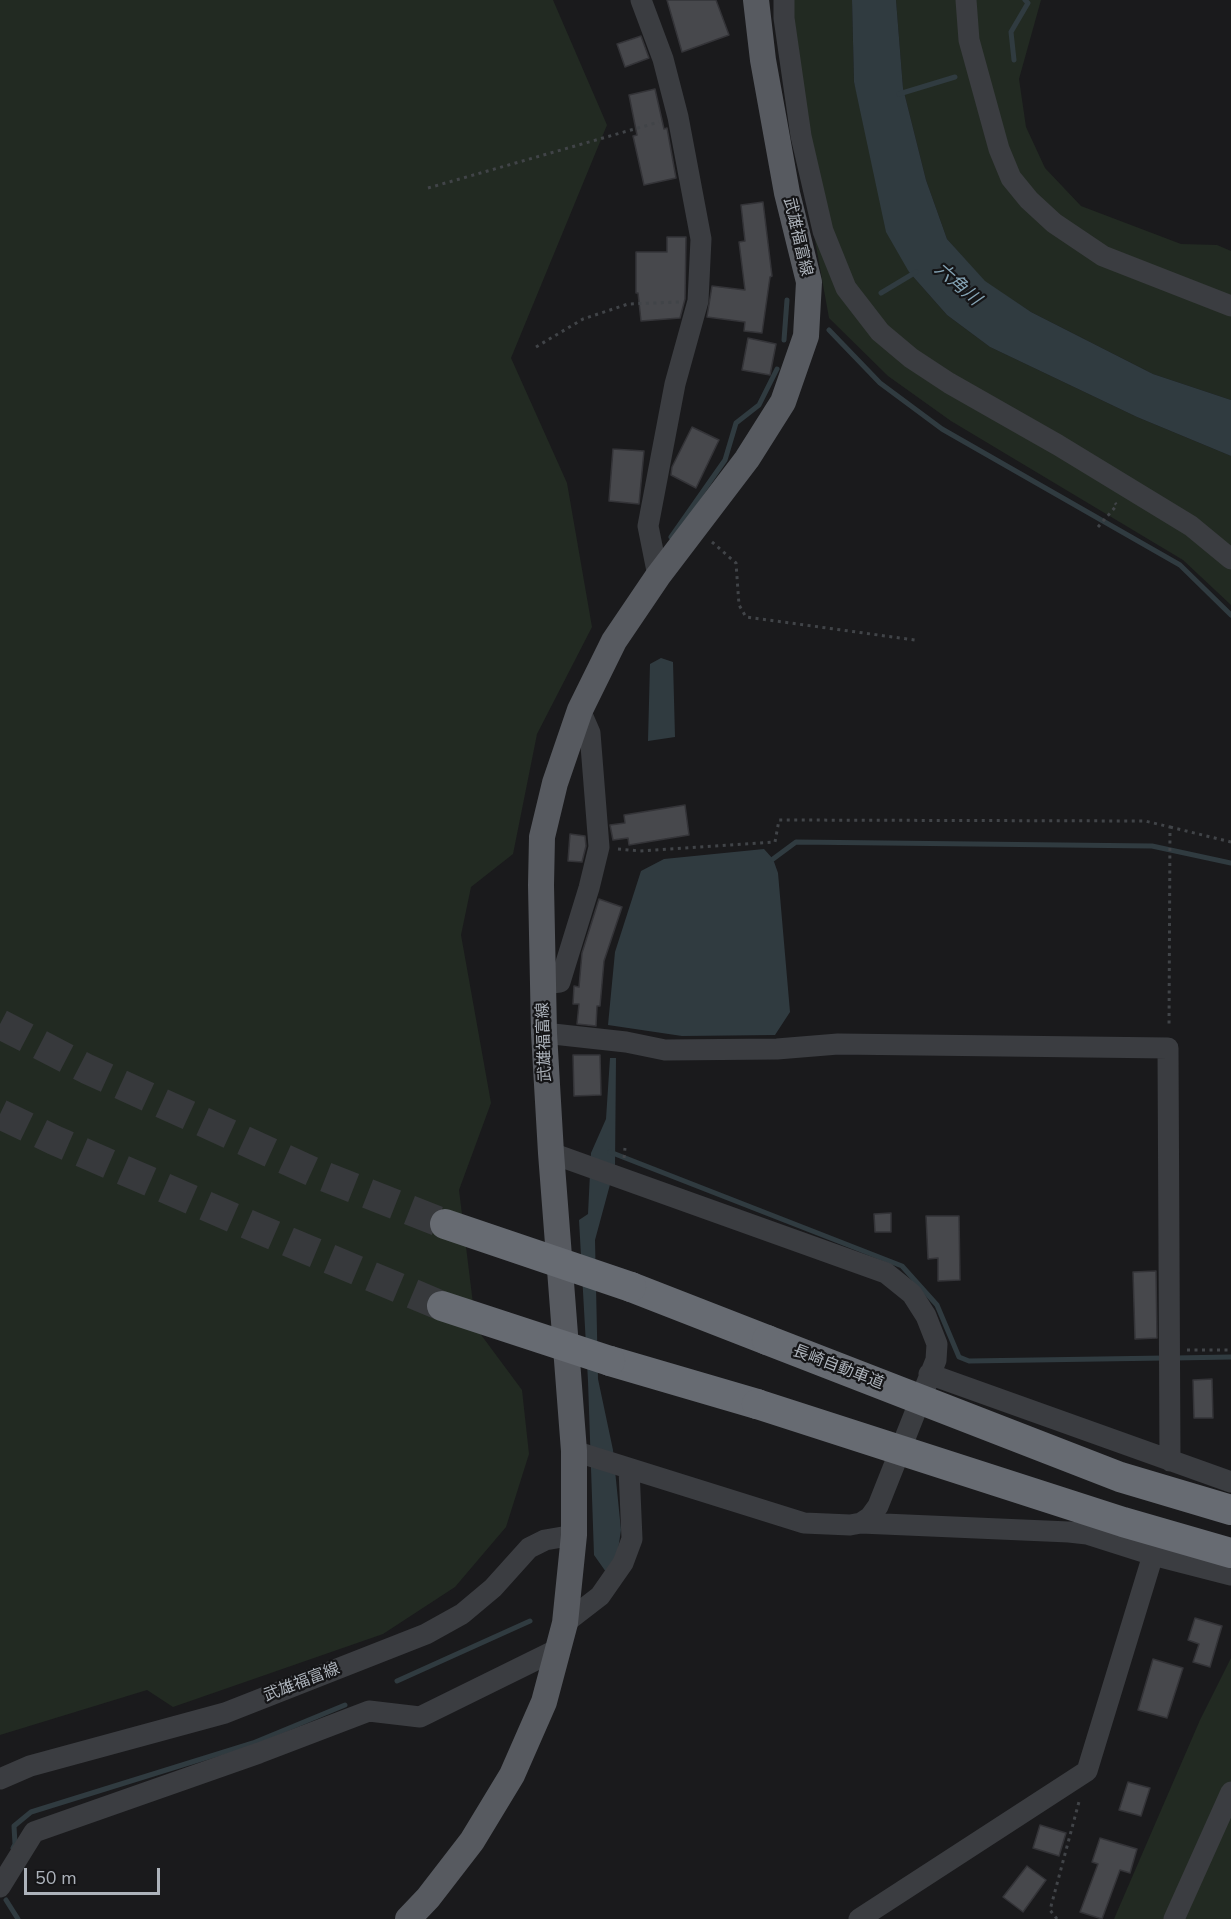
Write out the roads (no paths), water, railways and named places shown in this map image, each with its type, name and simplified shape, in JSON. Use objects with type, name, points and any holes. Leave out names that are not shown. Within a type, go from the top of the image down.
[{"type":"highway","name":"長崎自動車道","points":[[446,1224],[631,1287],[1120,1477],[1231,1510]]},
{"type":"highway","points":[[442,1306],[610,1361],[757,1404],[1112,1519],[1231,1553]]},
{"type":"main road","name":"武雄福富線","points":[[408,1919],[428,1898],[472,1841],[512,1775],[544,1702],[565,1623],[580,1453],[551,1153],[544,1033],[542,837],[555,783],[580,710],[614,640],[658,576],[747,459],[783,402],[806,336],[809,282],[787,194],[763,60],[756,0]]},
{"type":"street","points":[[641,0],[663,59],[678,117],[701,239],[698,302],[675,384],[648,526],[658,576]]},
{"type":"street","points":[[784,0],[784,18],[801,136],[823,231],[846,288],[880,332],[911,358],[949,383],[1191,526],[1231,560]]},
{"type":"street","points":[[966,0],[969,40],[999,149],[1011,178],[1029,200],[1054,224],[1103,256],[1231,306]]},
{"type":"street","points":[[543,984],[560,982],[599,847],[590,733],[580,710]]},
{"type":"street","points":[[544,1033],[626,1042],[665,1050],[777,1049],[838,1044],[1168,1048],[1170,1461]]},
{"type":"street","points":[[551,1153],[886,1273],[912,1294],[926,1316],[938,1344],[936,1360],[878,1506],[870,1517],[861,1523]]},
{"type":"street","points":[[929,1374],[1231,1482]]},
{"type":"street","points":[[580,1453],[804,1523],[850,1525],[861,1523],[1087,1534],[1153,1555],[1231,1575]]},
{"type":"street","points":[[565,1623],[600,1596],[623,1563],[632,1539],[625,1468]]},
{"type":"street","name":"武雄福富線","points":[[0,1779],[30,1766],[225,1713],[426,1634],[462,1614],[493,1588],[529,1548],[545,1540],[574,1535]]},
{"type":"street","points":[[859,1919],[1088,1771],[1153,1555]]},
{"type":"street","points":[[0,1887],[34,1832],[259,1753],[369,1711],[420,1717],[558,1649]]},
{"type":"street","points":[[1174,1919],[1231,1792]]},
{"type":"water","name":"六角川","points":[[852,0],[896,0],[903,88],[926,180],[947,239],[985,281],[1031,312],[1153,374],[1231,400],[1231,456],[1137,417],[990,347],[947,315],[909,272],[886,232],[854,82]]},
{"type":"water","points":[[661,658],[673,662],[675,737],[648,741],[650,664]]},
{"type":"water","points":[[764,849],[773,859],[778,873],[790,1012],[775,1035],[682,1036],[608,1025],[615,952],[641,871],[664,859]]},
{"type":"water","points":[[610,1058],[616,1058],[615,1166],[595,1240],[598,1379],[613,1450],[621,1530],[617,1557],[606,1572],[594,1555],[579,1220],[588,1214],[591,1153],[606,1119]]},
{"type":"waterway","points":[[1014,60],[1011,32],[1028,3],[1025,0]]},
{"type":"waterway","points":[[899,94],[955,77]]},
{"type":"waterway","points":[[881,293],[916,272]]},
{"type":"waterway","points":[[784,340],[787,300]]},
{"type":"waterway","points":[[829,330],[880,383],[942,429],[1180,565],[1231,615]]},
{"type":"waterway","points":[[671,537],[725,460],[736,423],[759,405],[777,369]]},
{"type":"waterway","points":[[773,859],[796,842],[1152,846],[1231,863]]},
{"type":"waterway","points":[[610,1152],[902,1266],[937,1305],[959,1357],[969,1361],[1165,1358]]},
{"type":"waterway","points":[[1174,1358],[1231,1357]]},
{"type":"waterway","points":[[397,1681],[530,1621]]},
{"type":"waterway","points":[[13,1848],[15,1844],[14,1826],[31,1812],[253,1743],[345,1705]]},
{"type":"waterway","points":[[6,1900],[18,1919]]},
{"type":"tunnel","points":[[0,1024],[87,1069],[313,1172],[445,1224]]},
{"type":"tunnel","points":[[0,1114],[54,1140],[442,1306]]}]
